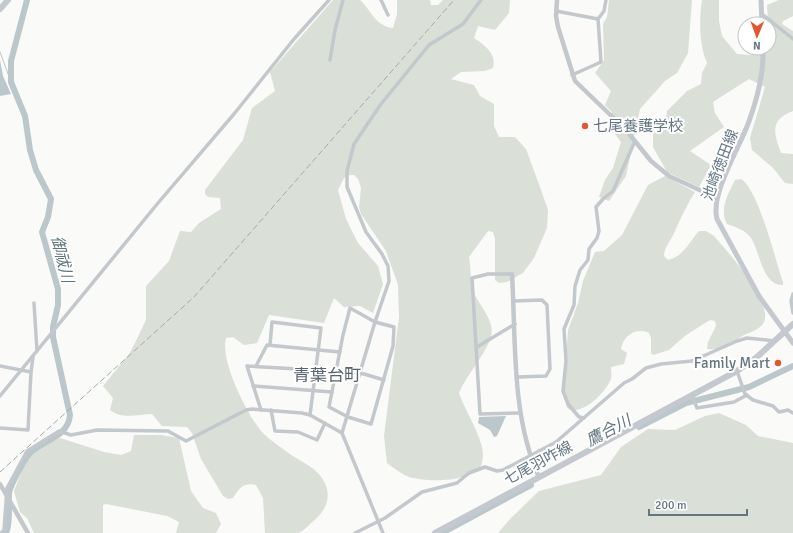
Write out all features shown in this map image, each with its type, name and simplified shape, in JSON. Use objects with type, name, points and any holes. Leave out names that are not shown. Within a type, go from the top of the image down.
[{"type":"main road","points":[[0,9],[8,0]]},
{"type":"main road","points":[[761,0],[762,14]]},
{"type":"main road","name":"池崎徳田線","points":[[763,56],[762,74],[748,124],[715,206],[717,219],[759,296],[786,331],[793,343]]},
{"type":"main road","name":"七尾羽咋線","points":[[434,533],[737,371],[775,341],[793,324]]},
{"type":"street","points":[[0,396],[234,114],[294,39],[329,0]]},
{"type":"street","points":[[330,60],[335,30],[343,0]]},
{"type":"street","points":[[381,0],[388,14]]},
{"type":"street","points":[[342,433],[375,322],[389,281],[390,273],[382,254],[362,225],[347,187],[347,171],[354,144],[381,104],[429,44],[463,24],[481,0]]},
{"type":"street","points":[[557,0],[556,11],[558,27],[572,75],[579,86],[626,130],[651,161],[669,176],[717,198]]},
{"type":"street","points":[[572,75],[601,62],[598,19],[604,11],[606,0]]},
{"type":"street","points":[[556,11],[598,19]]},
{"type":"street","points":[[762,14],[793,39]]},
{"type":"street","points":[[584,418],[579,417],[568,404],[563,391],[566,361],[564,329],[574,305],[575,286],[580,270],[588,260],[589,249],[597,238],[599,231],[596,207],[613,191],[635,141]]},
{"type":"street","points":[[520,413],[480,414],[472,278],[488,274],[512,274],[520,413],[530,457],[539,477]]},
{"type":"street","points":[[793,294],[791,301],[793,313]]},
{"type":"street","points":[[514,301],[542,300],[547,305],[550,369],[546,376],[518,377]]},
{"type":"street","points":[[34,303],[37,351]]},
{"type":"street","points":[[350,308],[375,322],[394,327],[393,346],[371,424],[348,417],[329,406],[350,308]]},
{"type":"street","points":[[270,344],[272,322],[322,328],[312,390],[310,415]]},
{"type":"street","points":[[477,347],[515,324]]},
{"type":"street","points":[[355,533],[378,522],[422,492],[457,483],[469,473],[485,467],[502,470],[530,457],[556,442],[624,383],[632,380],[646,368],[661,364],[692,361],[747,338],[775,341]]},
{"type":"street","points":[[256,366],[265,346],[270,344],[340,352]]},
{"type":"street","points":[[0,428],[28,430],[33,356]]},
{"type":"street","points":[[0,366],[31,372]]},
{"type":"street","points":[[261,410],[247,366],[316,370]]},
{"type":"street","points":[[336,371],[360,373],[384,380]]},
{"type":"street","points":[[737,371],[745,392],[753,400],[773,406],[779,412],[788,410],[793,413]]},
{"type":"street","points":[[253,386],[332,392]]},
{"type":"street","points":[[692,396],[698,408],[734,402],[745,392]]},
{"type":"street","points":[[1,533],[4,530],[8,498],[7,488],[27,451],[59,431],[71,435],[97,430],[168,431],[186,441],[246,410],[271,410],[310,415],[342,433],[383,533]]},
{"type":"street","points":[[271,410],[274,431],[298,432],[317,440],[325,423]]},
{"type":"street","points":[[0,484],[28,533]]},
{"type":"shaded area","points":[[333,0],[360,0],[378,21],[387,27],[393,28],[397,14],[397,0],[430,0],[431,5],[438,5],[443,0],[510,0],[509,13],[495,30],[478,26],[474,38],[489,50],[493,58],[493,68],[485,71],[461,72],[451,79],[474,85],[480,96],[494,104],[494,126],[499,137],[515,137],[526,149],[548,210],[547,228],[534,258],[523,273],[507,282],[499,283],[495,280],[495,239],[493,232],[488,231],[469,257],[474,293],[490,321],[492,333],[487,347],[466,379],[459,393],[480,440],[483,454],[481,466],[468,476],[447,480],[417,479],[400,473],[387,463],[384,436],[399,317],[398,285],[386,251],[361,214],[359,207],[361,188],[358,179],[354,175],[349,175],[344,178],[338,190],[346,219],[358,243],[378,266],[383,284],[373,313],[360,306],[344,307],[334,298],[324,323],[269,315],[257,343],[244,345],[233,337],[226,338],[225,347],[230,371],[247,409],[258,427],[273,442],[314,469],[326,485],[328,497],[324,509],[316,519],[301,532],[265,533],[263,498],[256,485],[245,485],[239,489],[233,498],[228,499],[223,496],[201,459],[192,433],[187,427],[162,426],[152,414],[125,416],[115,413],[110,410],[113,398],[103,386],[130,353],[146,320],[146,286],[169,261],[180,231],[191,232],[199,223],[221,209],[220,198],[208,197],[205,194],[205,190],[243,140],[252,108],[275,91],[270,72]]},
{"type":"shaded area","points":[[609,0],[692,0],[688,53],[677,73],[665,81],[640,109],[626,176],[609,201],[599,197],[605,180],[613,168],[621,142],[608,125],[612,112],[605,105],[611,91],[595,73],[604,60],[603,24],[607,17]]},
{"type":"shaded area","points":[[702,0],[719,0],[719,21],[722,36],[737,56],[777,56],[777,16],[768,16],[767,5],[779,0],[793,0],[793,16],[783,21],[782,24],[793,31],[793,111],[780,119],[775,128],[775,133],[781,153],[793,154],[793,184],[785,183],[773,168],[752,150],[750,138],[765,87],[749,79],[713,102],[715,113],[724,127],[690,151],[711,165],[699,187],[667,172],[653,147],[653,133],[665,129],[667,111],[687,91],[701,84],[702,73],[707,63],[702,48],[700,15]]},
{"type":"shaded area","points":[[0,60],[3,76],[11,94],[0,96]]},
{"type":"shaded area","points":[[665,176],[695,192],[667,246],[664,256],[668,260],[678,256],[699,231],[706,231],[714,236],[756,290],[762,302],[765,313],[764,322],[761,327],[726,345],[717,349],[707,349],[708,342],[716,326],[715,321],[710,320],[686,335],[669,350],[653,355],[651,353],[651,338],[649,333],[644,331],[635,332],[624,340],[621,349],[627,353],[624,364],[611,367],[611,379],[604,391],[586,406],[573,410],[567,408],[564,396],[568,330],[578,303],[583,281],[595,252],[604,251],[622,235],[648,185]]},
{"type":"shaded area","points":[[741,179],[748,186],[754,197],[766,226],[783,285],[776,284],[770,280],[762,267],[754,244],[749,235],[740,229],[727,224],[724,213],[725,202],[735,180]]},
{"type":"shaded area","points":[[719,413],[746,425],[758,436],[793,443],[793,533],[498,533],[539,491],[601,475],[621,447],[648,429],[675,430],[705,416]]},
{"type":"shaded area","points":[[506,416],[497,436],[494,437],[490,430],[478,423],[479,417]]},
{"type":"shaded area","points":[[134,435],[161,435],[179,438],[191,491],[203,508],[216,513],[221,524],[216,533],[176,533],[179,522],[167,516],[106,504],[103,505],[103,533],[34,533],[27,518],[20,512],[14,491],[23,468],[31,455],[41,447],[60,438],[104,452],[121,455],[131,451]]},
{"type":"waterway","name":"御祓川","points":[[6,533],[9,518],[9,493],[21,467],[34,449],[54,438],[65,429],[70,415],[53,337],[53,327],[58,305],[58,289],[42,232],[48,217],[51,199],[36,170],[30,150],[25,116],[11,82],[11,61],[27,0]]},
{"type":"waterway","points":[[0,52],[11,82]]},
{"type":"waterway","name":"鷹合川","points":[[639,427],[686,403],[749,387],[793,366]]},
{"type":"waterway","name":"鷹合川","points":[[442,533],[531,485]]},
{"type":"railway","points":[[0,472],[194,297],[454,0]]},
{"type":"place","name":"七尾養護学校","points":[[585,126]]},
{"type":"place","name":"Family Mart","points":[[778,363]]},
{"type":"district","name":"青葉台町","points":[[327,375]]}]
